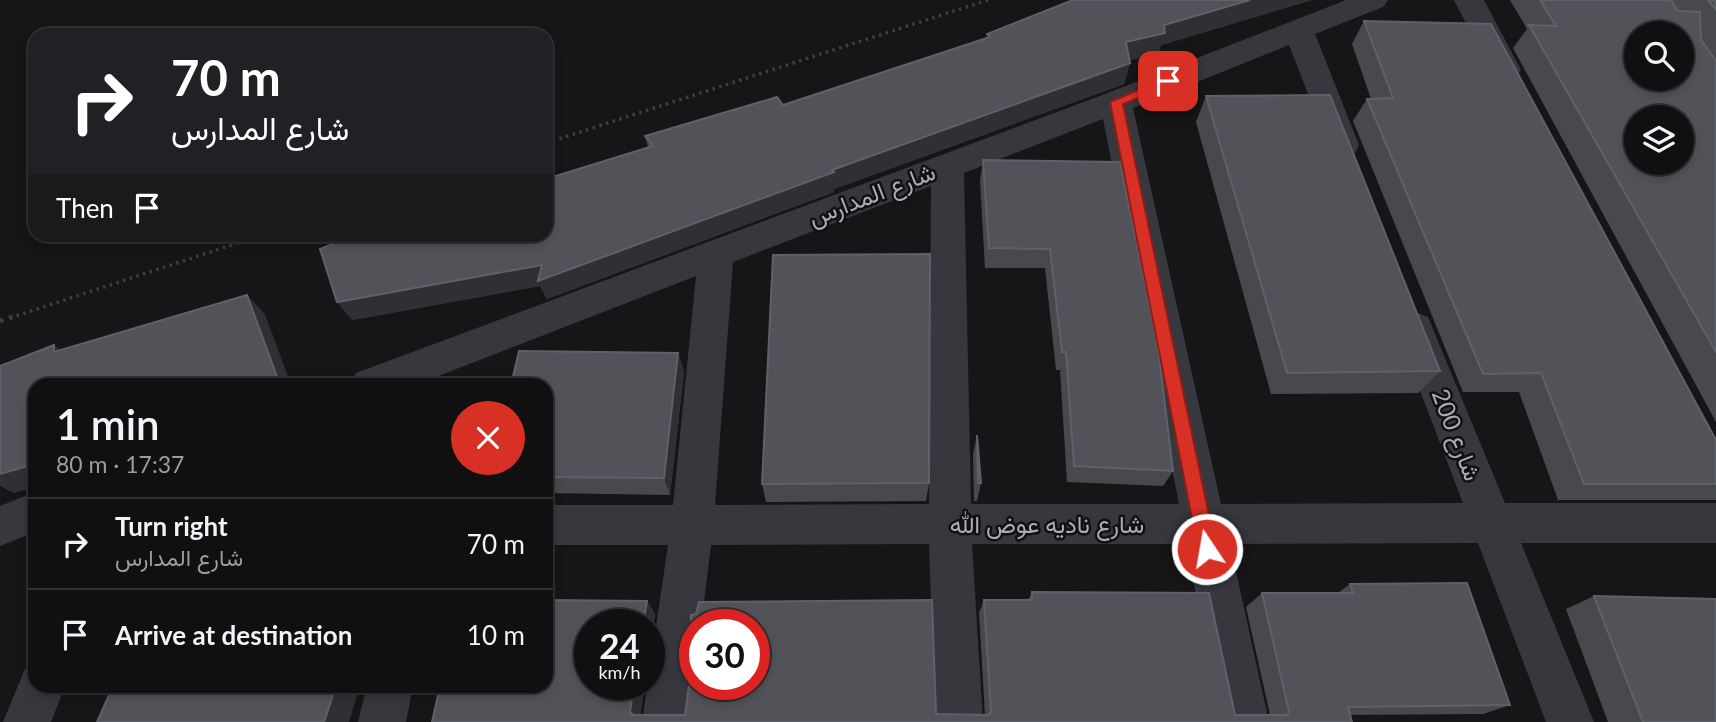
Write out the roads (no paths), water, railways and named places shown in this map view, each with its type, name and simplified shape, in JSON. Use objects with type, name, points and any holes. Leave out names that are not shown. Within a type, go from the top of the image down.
[{"type":"street","name":"شارع المدارس","points":[[388,378],[947,167],[1373,0]]},
{"type":"street","points":[[1469,0],[1519,96]]},
{"type":"street","points":[[1298,29],[1354,172]]},
{"type":"street","points":[[1116,102],[1245,722]]},
{"type":"street","points":[[947,167],[950,236],[950,525],[959,722]]},
{"type":"street","points":[[666,722],[692,526],[716,254]]},
{"type":"street","name":"شارع 200","points":[[1400,289],[1570,722]]},
{"type":"street","points":[[0,526],[28,515]]},
{"type":"street","name":"شارع ناديه عوض الله","points":[[553,525],[1716,523]]},
{"type":"street","points":[[0,526],[28,526]]},
{"type":"street","points":[[27,722],[39,693]]},
{"type":"street","points":[[382,722],[388,693]]}]
